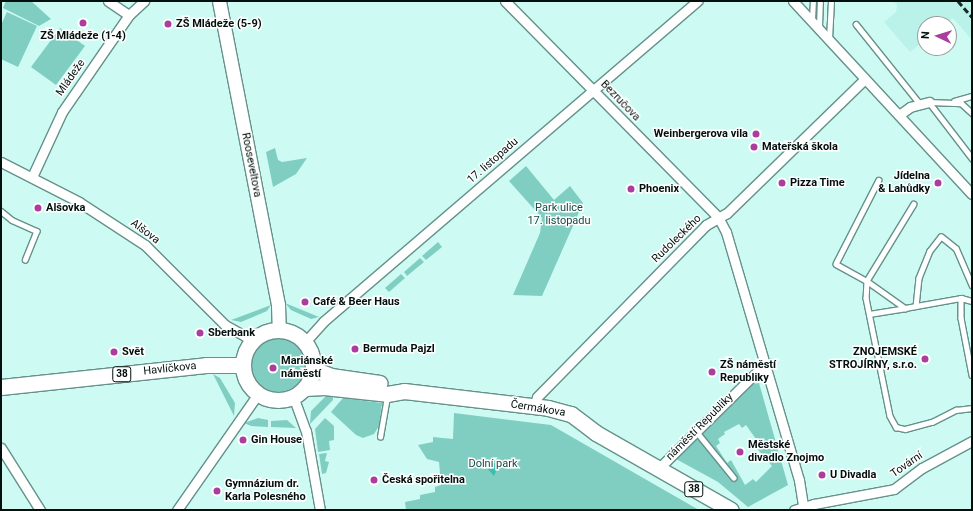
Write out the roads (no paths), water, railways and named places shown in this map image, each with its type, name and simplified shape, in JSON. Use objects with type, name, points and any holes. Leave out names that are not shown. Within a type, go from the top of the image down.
[{"type":"main road","name":"Rooseveltova","points":[[219,1],[277,301],[279,330]]},
{"type":"main road","points":[[279,330],[291,332],[304,342],[311,352],[312,369],[299,392],[276,400],[258,394],[247,381],[243,365],[246,351],[259,335],[279,330]]},
{"type":"main road","name":"Havlíčkova","points":[[1,387],[206,365],[243,365]]},
{"type":"main road","name":"Čermákova","points":[[312,369],[332,376],[392,385],[404,391]]},
{"type":"main road","name":"Čermákova","points":[[299,392],[324,387],[387,394],[404,391],[534,408]]},
{"type":"main road","name":"38","points":[[534,408],[568,425],[596,434],[658,469]]},
{"type":"main road","name":"náměstí Republiky","points":[[658,469],[731,510]]},
{"type":"street","points":[[108,1],[130,15]]},
{"type":"street","name":"Mládeže","points":[[32,177],[62,112],[130,15],[144,1]]},
{"type":"street","name":"Bezručova","points":[[505,1],[718,218],[726,232],[765,364]]},
{"type":"street","name":"17. listopadu","points":[[304,342],[324,321],[698,1]]},
{"type":"street","points":[[793,1],[801,5],[829,41],[972,194]]},
{"type":"street","name":"Rudoleckého","points":[[534,408],[537,397],[706,225],[727,213],[865,79]]},
{"type":"street","points":[[899,115],[910,107],[925,103]]},
{"type":"street","name":"Alšova","points":[[1,162],[79,202],[145,245],[225,326],[245,336],[259,335]]},
{"type":"street","points":[[765,364],[804,509],[794,510]]},
{"type":"street","name":"náměstí Republiky","points":[[658,469],[695,430],[765,364]]},
{"type":"street","points":[[299,392],[320,510]]},
{"type":"street","points":[[177,510],[258,394]]},
{"type":"street","name":"Tovární","points":[[804,509],[894,489],[922,468],[972,441]]},
{"type":"street","points":[[1,448],[40,510]]},
{"type":"lane","points":[[812,1],[812,21]]},
{"type":"lane","points":[[819,29],[820,1]]},
{"type":"lane","points":[[829,41],[831,1]]},
{"type":"lane","points":[[856,24],[972,158]]},
{"type":"lane","points":[[925,103],[953,101],[972,96]]},
{"type":"lane","points":[[953,101],[972,107]]},
{"type":"lane","points":[[961,103],[972,113]]},
{"type":"lane","points":[[880,180],[836,264],[867,281],[904,308]]},
{"type":"lane","points":[[914,204],[867,281],[869,314],[890,416],[896,427],[905,429],[932,422],[956,410],[972,408]]},
{"type":"lane","points":[[1,211],[12,220],[37,231],[25,260]]},
{"type":"lane","points":[[916,306],[919,278],[930,251],[941,237],[956,249],[972,286]]},
{"type":"lane","points":[[869,314],[961,298],[972,301]]},
{"type":"lane","points":[[961,298],[961,318],[972,375]]},
{"type":"lane","points":[[380,437],[387,394]]},
{"type":"lane","points":[[695,430],[734,478]]},
{"type":"railway","points":[[958,1],[972,17]]},
{"type":"place","name":"ZŠ Mládeže (1-4)","points":[[83,23]]},
{"type":"place","name":"ZŠ Mládeže (5-9)","points":[[168,24]]},
{"type":"place","name":"Weinbergerova vila","points":[[756,134]]},
{"type":"place","name":"Mateřská škola","points":[[754,147]]},
{"type":"place","name":"Pizza Time","points":[[782,183]]},
{"type":"place","name":"Jídelna & Lahůdky","points":[[938,183]]},
{"type":"place","name":"Phoenix","points":[[631,189]]},
{"type":"place","name":"Alšovka","points":[[38,208]]},
{"type":"place","name":"Café & Beer Haus","points":[[305,302]]},
{"type":"place","name":"Sberbank","points":[[200,333]]},
{"type":"place","name":"Bermuda Pajzl","points":[[355,349]]},
{"type":"place","name":"Svět","points":[[114,352]]},
{"type":"place","name":"ZNOJEMSKÉ STROJÍRNY, s.r.o.","points":[[925,359]]},
{"type":"place","name":"Mariánské náměstí","points":[[273,368]]},
{"type":"place","name":"ZŠ náměstí Republiky","points":[[712,372]]},
{"type":"place","name":"Gin House","points":[[243,440]]},
{"type":"place","name":"Městské divadlo Znojmo","points":[[740,452]]},
{"type":"place","name":"U Divadla","points":[[822,475]]},
{"type":"place","name":"Česká spořitelna","points":[[374,480]]},
{"type":"place","name":"Gymnázium dr. Karla Polesného","points":[[217,491]]},
{"type":"park label","name":"Park ulice 17. listopadu","points":[[559,215]]},
{"type":"park label","name":"Dolní park","points":[[493,464]]}]
